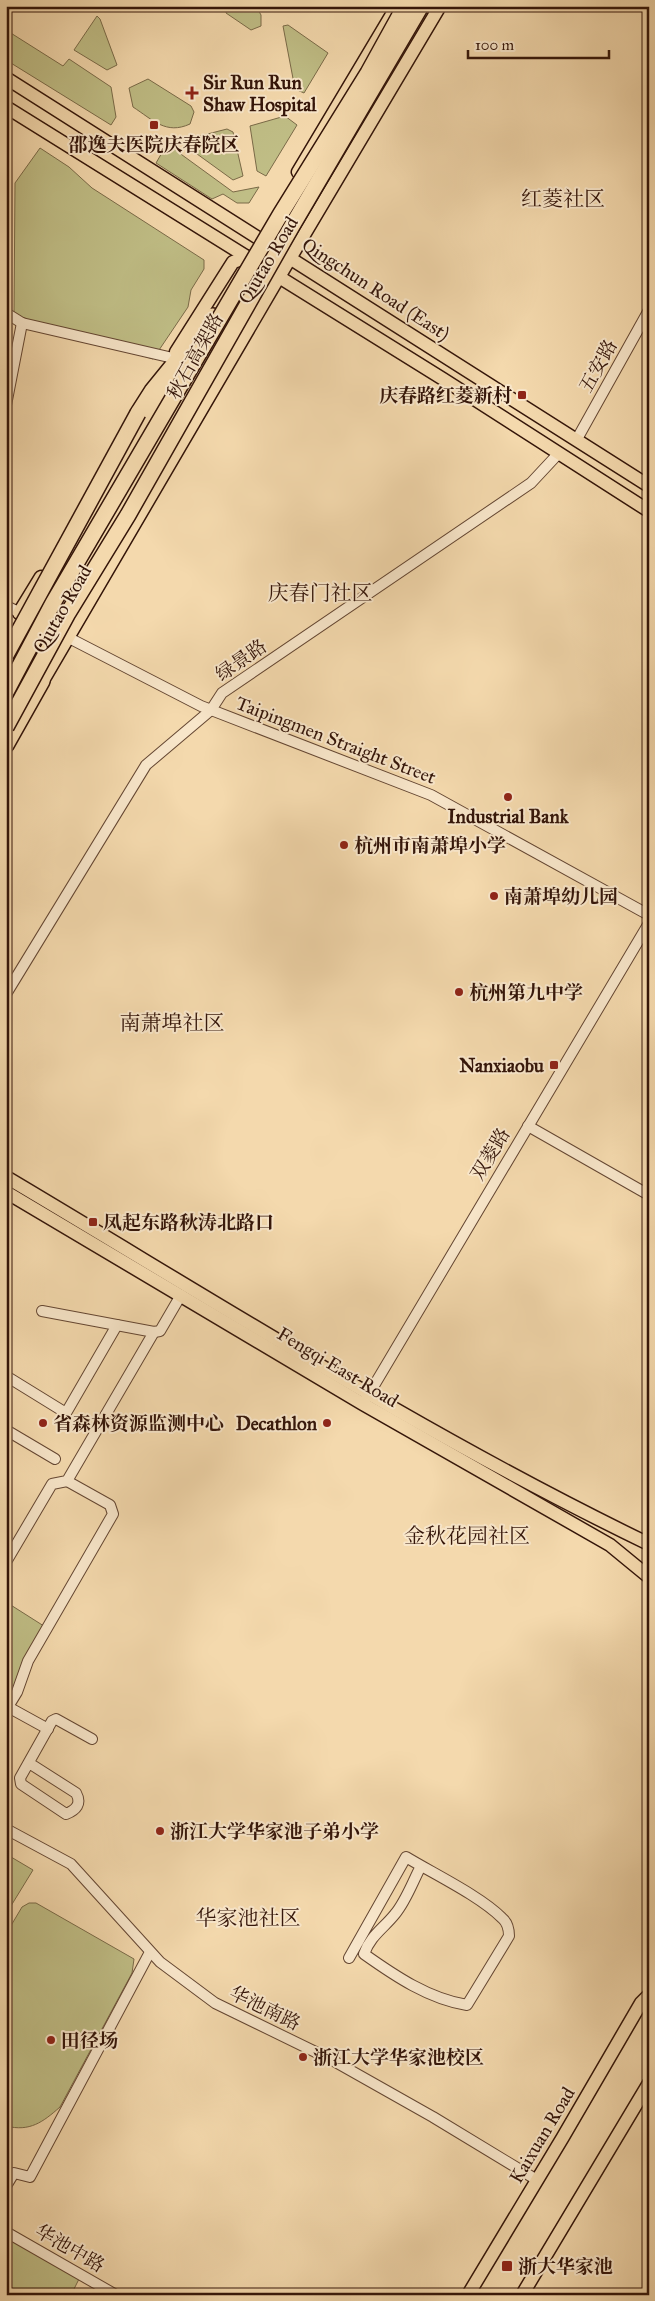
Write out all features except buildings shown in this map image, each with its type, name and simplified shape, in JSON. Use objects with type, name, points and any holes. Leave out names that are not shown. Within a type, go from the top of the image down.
[{"type":"highway","name":"秋石高架路","points":[[6,692],[58,595],[280,215],[353,99],[417,7]]},
{"type":"highway","name":"秋石高架路","points":[[6,727],[68,613],[128,515],[417,7]]},
{"type":"highway","points":[[6,655],[138,413],[152,391],[213,316]]},
{"type":"highway","points":[[6,745],[42,681]]},
{"type":"main road","name":"Qiutao Road","points":[[6,672],[33,620],[153,408],[213,316],[397,6]]},
{"type":"main road","name":"Qiutao Road","points":[[6,740],[440,6]]},
{"type":"main road","name":"Qingchun Road (East)","points":[[6,78],[292,257],[649,486]]},
{"type":"main road","name":"Qingchun Road (East)","points":[[6,107],[279,276],[649,511]]},
{"type":"main road","points":[[19,613],[232,262],[248,257]]},
{"type":"main road","name":"Fengqi East Road","points":[[6,1177],[366,1399],[610,1545],[649,1577]]},
{"type":"main road","name":"Fengqi East Road","points":[[6,1192],[181,1295],[366,1399],[564,1503],[649,1544]]},
{"type":"main road","points":[[564,1503],[649,1551]]},
{"type":"main road","points":[[610,1545],[649,1566]]},
{"type":"main road","name":"Kaixuan Road","points":[[468,2295],[537,2180],[560,2134],[641,2002],[649,1995]]},
{"type":"main road","points":[[522,2295],[649,2083]]},
{"type":"street","name":"五安路","points":[[577,439],[649,310]]},
{"type":"street","points":[[6,313],[22,323],[173,358]]},
{"type":"street","points":[[6,405],[22,323]]},
{"type":"street","name":"绿景路","points":[[6,994],[146,765],[211,710],[222,693],[530,482],[558,454]]},
{"type":"street","name":"Taipingmen Straight Street","points":[[6,606],[211,710],[431,795],[649,915]]},
{"type":"street","name":"双菱路","points":[[366,1399],[649,923]]},
{"type":"street","points":[[528,1126],[649,1195]]},
{"type":"street","points":[[42,1311],[154,1332],[160,1331],[181,1295]]},
{"type":"street","points":[[6,1376],[66,1413],[117,1325]]},
{"type":"street","points":[[6,1562],[52,1484],[67,1480],[154,1332]]},
{"type":"street","points":[[6,1430],[55,1459]]},
{"type":"street","points":[[48,1729],[7,1708],[17,1692],[28,1661],[113,1514],[110,1505],[67,1480]]},
{"type":"street","points":[[29,1763],[76,1793],[79,1799],[78,1806],[74,1811],[66,1814],[59,1812],[21,1784],[20,1778],[52,1720],[56,1719],[92,1739]]},
{"type":"street","name":"华池南路","points":[[6,1829],[71,1864],[150,1952],[215,2003],[332,2060],[433,2117],[537,2180]]},
{"type":"street","points":[[349,1958],[406,1857],[421,1866],[484,1904],[504,1919],[509,1928],[509,1936],[467,2005],[444,2002],[392,1974],[364,1954],[367,1945],[396,1913],[421,1866]]},
{"type":"street","points":[[6,2186],[14,2173],[30,2176],[150,1952]]},
{"type":"street","name":"华池中路","points":[[6,2232],[116,2295]]},
{"type":"shaded area","points":[[227,6],[256,6],[261,15],[261,26],[251,30],[226,13]]},
{"type":"shaded area","points":[[97,16],[100,19],[117,65],[107,70],[74,50]]},
{"type":"shaded area","points":[[288,25],[328,53],[304,93],[295,89],[283,26]]},
{"type":"shaded area","points":[[6,30],[63,66],[69,59],[111,87],[116,117],[111,125],[6,60]]},
{"type":"shaded area","points":[[148,79],[191,106],[194,112],[190,124],[174,128],[160,125],[133,107],[129,88]]},
{"type":"shaded area","points":[[285,116],[297,125],[266,176],[257,171],[250,126]]},
{"type":"shaded area","points":[[227,129],[233,132],[243,176],[233,180],[186,146],[188,139]]},
{"type":"shaded area","points":[[167,144],[233,192],[259,187],[249,203],[237,203],[223,194],[212,199],[156,163]]},
{"type":"shaded area","points":[[40,148],[69,167],[92,188],[204,260],[204,269],[191,290],[188,307],[153,359],[14,316],[15,183]]},
{"type":"shaded area","points":[[6,1602],[47,1628],[6,1710]]},
{"type":"shaded area","points":[[6,1854],[33,1870],[6,1914]]},
{"type":"shaded area","name":"田径场","points":[[29,1903],[36,1903],[134,1959],[132,1973],[60,2107],[36,2124],[29,2127],[15,2128],[6,2126],[6,1934],[22,1907]]},
{"type":"shaded area","points":[[6,2232],[81,2275],[71,2295],[6,2295]]},
{"type":"place","name":"Sir Run Run Shaw Hospital","points":[[192,93]]},
{"type":"place","name":"邵逸夫医院庆春院区","points":[[154,125]]},
{"type":"place","name":"庆春路红菱新村","points":[[522,395]]},
{"type":"place","name":"Industrial Bank","points":[[508,797]]},
{"type":"place","name":"杭州市南萧埠小学","points":[[344,845]]},
{"type":"place","name":"南萧埠幼儿园","points":[[494,896]]},
{"type":"place","name":"杭州第九中学","points":[[459,992]]},
{"type":"place","name":"Nanxiaobu","points":[[554,1065]]},
{"type":"place","name":"凤起东路秋涛北路口","points":[[93,1222]]},
{"type":"place","name":"省森林资源监测中心","points":[[43,1423]]},
{"type":"place","name":"Decathlon","points":[[327,1423]]},
{"type":"place","name":"浙江大学华家池子弟小学","points":[[160,1831]]},
{"type":"place","name":"田径场","points":[[51,2040]]},
{"type":"place","name":"浙江大学华家池校区","points":[[303,2057]]},
{"type":"place","name":"浙大华家池","points":[[507,2266]]},
{"type":"district","name":"红菱社区","points":[[563,199]]},
{"type":"district","name":"庆春门社区","points":[[320,593]]},
{"type":"district","name":"南萧埠社区","points":[[172,1023]]},
{"type":"district","name":"金秋花园社区","points":[[467,1536]]},
{"type":"district","name":"华家池社区","points":[[248,1918]]}]
